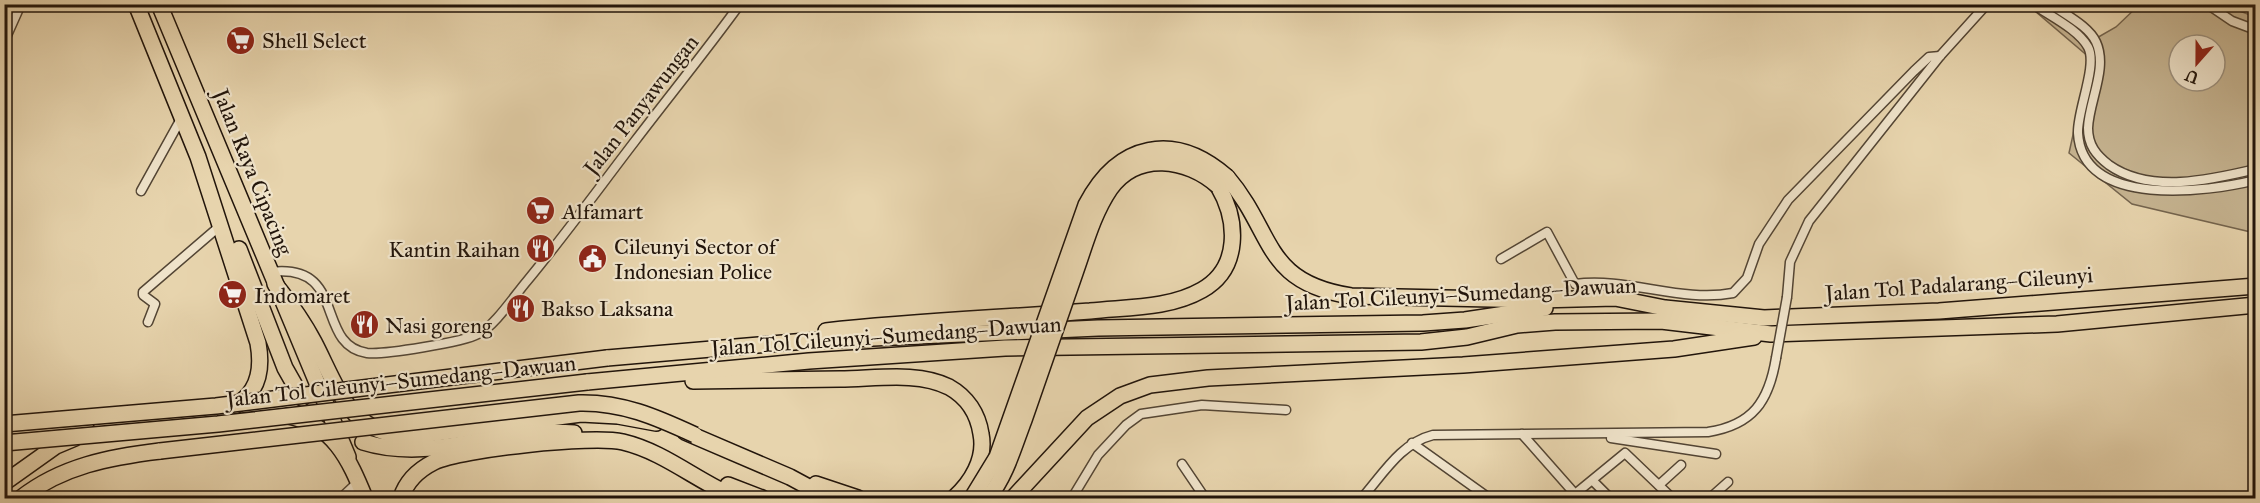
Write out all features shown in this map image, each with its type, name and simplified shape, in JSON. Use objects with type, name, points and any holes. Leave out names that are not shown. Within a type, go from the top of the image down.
[{"type":"highway","name":"Jalan Raya Cipacing","points":[[136,4],[198,157],[260,352],[260,370],[251,393],[234,408],[213,415]]},
{"type":"highway","name":"Jalan Raya Cipacing","points":[[159,4],[365,498]]},
{"type":"highway","points":[[893,331],[1116,308],[1164,303],[1189,297],[1215,280],[1226,265],[1232,248],[1232,214],[1222,181],[1210,162],[1194,153],[1158,148],[1122,160],[1096,186],[1086,205],[997,457],[972,498]]},
{"type":"highway","points":[[198,157],[220,199],[285,368],[302,398]]},
{"type":"highway","points":[[988,498],[1011,456],[1092,226],[1111,188],[1126,174],[1142,165],[1159,162],[1190,166],[1237,189],[1273,256],[1291,273],[1309,285],[1329,292],[1424,299],[1615,298],[1665,308]]},
{"type":"highway","points":[[272,278],[305,326],[333,385],[354,413],[370,425],[388,433],[425,435],[581,414],[639,419],[695,435]]},
{"type":"highway","name":"Jalan Tol Padalarang–Cileunyi","points":[[1665,308],[1764,318],[1939,311],[2256,286]]},
{"type":"highway","name":"Jalan Tol Padalarang–Cileunyi","points":[[1771,334],[2057,324],[2256,305]]},
{"type":"highway","name":"Jalan Tol Cileunyi–Sumedang–Dawuan","points":[[4,424],[216,406],[607,358],[893,331],[1423,323],[1554,308],[1665,308]]},
{"type":"highway","name":"Jalan Tol Cileunyi–Sumedang–Dawuan","points":[[4,443],[218,424],[587,382],[809,361],[1005,348],[1421,342],[1467,336],[1516,325],[1620,320],[1661,321],[1771,334]]},
{"type":"highway","points":[[1013,498],[1087,418],[1120,396],[1150,385],[1208,378],[1443,367],[1674,348],[1771,334]]},
{"type":"highway","points":[[587,382],[911,378],[948,386],[961,395],[971,407],[982,437],[981,455],[975,472],[966,487],[954,498]]},
{"type":"highway","points":[[21,498],[59,476],[98,460],[587,403],[638,410],[790,477],[829,498]]},
{"type":"highway","points":[[4,483],[56,446],[90,431],[129,423],[213,415],[292,416],[312,423],[328,434],[348,457]]},
{"type":"highway","points":[[363,442],[404,449],[454,451],[581,440],[621,442],[655,453],[703,483],[737,498]]},
{"type":"highway","points":[[401,498],[417,473],[454,451]]},
{"type":"highway","points":[[687,471],[762,498]]},
{"type":"highway","points":[[790,477],[858,498]]},
{"type":"street","points":[[4,42],[21,4]]},
{"type":"street","name":"Jalan Panyawungan","points":[[272,278],[284,270],[308,275],[318,286],[341,337],[352,348],[366,353],[478,335],[553,250],[740,4]]},
{"type":"street","points":[[1362,498],[1412,443],[1433,435],[1587,434],[1727,429],[1744,420],[1762,402],[1770,387],[1787,297],[1790,262],[1809,221],[1940,56],[1987,4]]},
{"type":"street","points":[[2033,4],[2085,35],[2090,61],[2078,132],[2082,151],[2094,168],[2119,182],[2153,191],[2226,187],[2256,180]]},
{"type":"street","points":[[2051,4],[2098,46],[2099,64],[2088,127],[2090,145],[2098,158],[2122,174],[2155,182],[2225,176],[2256,169]]},
{"type":"street","points":[[2207,4],[2232,21],[2256,30]]},
{"type":"street","points":[[1501,259],[1547,232],[1575,284],[1613,282],[1704,295],[1732,293],[1747,278],[1759,244],[1788,200],[1914,71],[1929,57],[1940,56]]},
{"type":"street","points":[[141,191],[182,116]]},
{"type":"street","points":[[148,322],[155,304],[143,292],[221,225]]},
{"type":"street","points":[[1072,498],[1098,455],[1133,418],[1141,414],[1202,405],[1286,410]]},
{"type":"street","points":[[1522,434],[1575,494],[1624,453],[1672,498]]},
{"type":"street","points":[[1587,434],[1716,454]]},
{"type":"street","points":[[1412,443],[1489,498]]},
{"type":"street","points":[[1182,465],[1205,498]]},
{"type":"street","points":[[1659,485],[1681,465]]},
{"type":"street","points":[[1593,481],[1610,498]]},
{"type":"street","points":[[341,498],[358,482]]},
{"type":"street","points":[[1710,498],[1728,482]]},
{"type":"shaded area","points":[[2028,5],[2049,5],[2095,39],[2116,27],[2139,5],[2225,5],[2255,17],[2255,233],[2132,204],[2069,153],[2090,58]]},
{"type":"tunnel","points":[[302,398],[324,420],[363,442]]},
{"type":"place","name":"Shell Select","points":[[241,40]]},
{"type":"place","name":"Alfamart","points":[[541,211]]},
{"type":"place","name":"Kantin Raihan","points":[[541,249]]},
{"type":"place","name":"Cileunyi Sector of Indonesian Police","points":[[593,259]]},
{"type":"place","name":"Indomaret","points":[[233,295]]},
{"type":"place","name":"Bakso Laksana","points":[[520,308]]},
{"type":"place","name":"Nasi goreng","points":[[364,325]]}]
